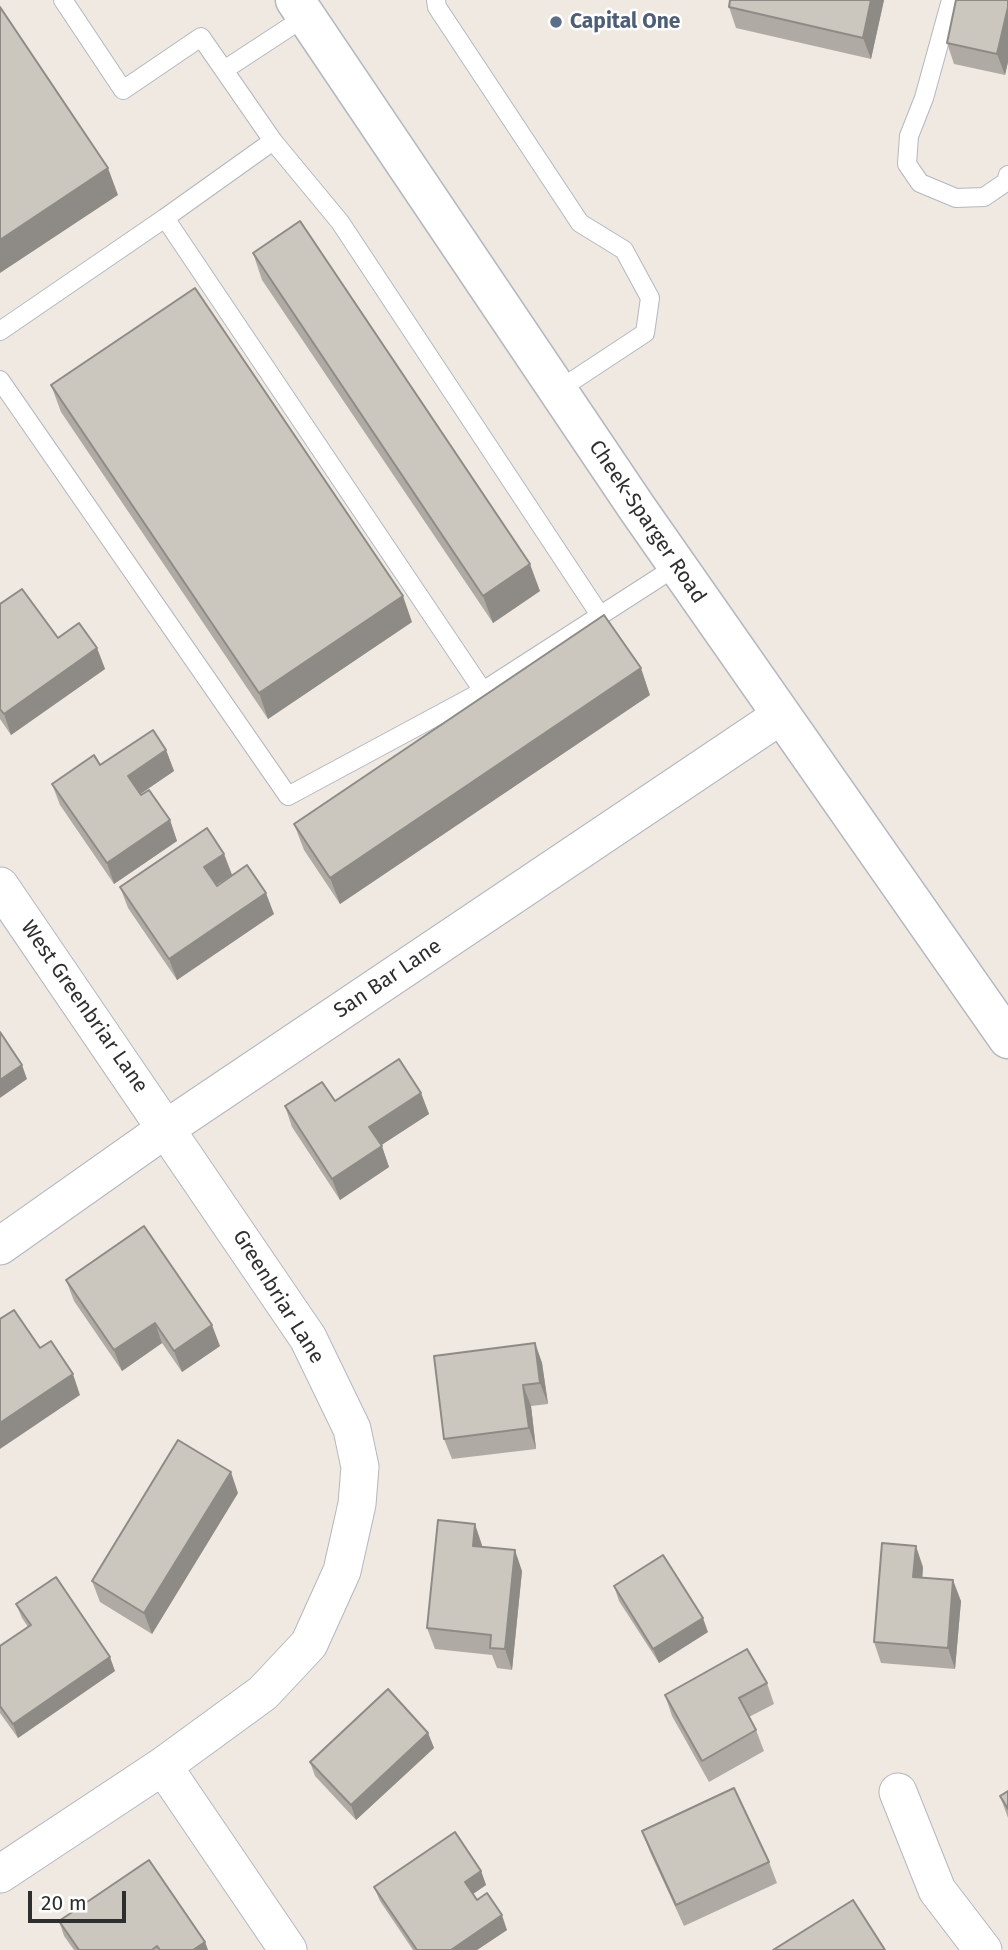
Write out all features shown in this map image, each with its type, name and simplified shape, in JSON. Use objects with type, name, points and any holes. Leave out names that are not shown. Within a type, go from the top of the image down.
[{"type":"main road","name":"Cheek-Sparger Road","points":[[300,8],[557,391],[780,716],[1008,1039]]},
{"type":"street","name":"San Bar Lane","points":[[0,1246],[167,1128],[780,716]]},
{"type":"street","name":"West Greenbriar Lane","points":[[0,886],[167,1128]]},
{"type":"street","name":"Greenbriar Lane","points":[[0,1874],[163,1766],[263,1693],[309,1644],[342,1571],[357,1504],[360,1467],[352,1429],[308,1338],[167,1128]]},
{"type":"street","points":[[163,1766],[288,1950]]},
{"type":"street","points":[[898,1792],[936,1890],[983,1950]]},
{"type":"lane","points":[[63,0],[123,90],[201,37],[273,141],[340,222],[600,615]]},
{"type":"lane","points":[[436,0],[437,7],[580,223],[624,250],[650,298],[645,332],[557,391]]},
{"type":"lane","points":[[951,0],[924,98],[909,136],[907,164],[920,183],[956,198],[984,197],[1006,182],[1008,175]]},
{"type":"lane","points":[[224,70],[300,8]]},
{"type":"lane","points":[[0,331],[273,141]]},
{"type":"lane","points":[[165,218],[483,691]]},
{"type":"lane","points":[[0,380],[288,796],[483,691],[677,566]]},
{"type":"building","points":[[730,0],[871,0],[863,38],[729,7]]},
{"type":"building","points":[[956,0],[1008,0],[997,54],[947,43]]},
{"type":"building","points":[[0,7],[108,168],[0,240]]},
{"type":"building","points":[[300,221],[530,564],[483,596],[253,253]]},
{"type":"building","points":[[195,288],[403,596],[259,693],[51,385]]},
{"type":"building","points":[[22,589],[58,638],[79,623],[97,648],[4,714],[0,709],[0,604]]},
{"type":"building","points":[[604,615],[641,668],[330,878],[294,824]]},
{"type":"building","points":[[153,730],[166,750],[128,776],[141,795],[149,790],[170,820],[107,863],[52,784],[94,755],[100,765]]},
{"type":"building","points":[[207,828],[224,854],[204,867],[217,886],[247,865],[266,893],[169,959],[120,887]]},
{"type":"building","points":[[0,1032],[22,1065],[0,1080]]},
{"type":"building","points":[[399,1059],[421,1093],[369,1127],[382,1146],[332,1179],[285,1106],[322,1082],[335,1101]]},
{"type":"building","points":[[144,1226],[212,1325],[174,1351],[155,1323],[114,1350],[66,1280]]},
{"type":"building","points":[[14,1310],[40,1348],[51,1341],[73,1374],[0,1423],[0,1319]]},
{"type":"building","points":[[535,1343],[540,1383],[523,1385],[529,1428],[444,1439],[434,1356]]},
{"type":"building","points":[[178,1440],[231,1472],[144,1613],[92,1581]]},
{"type":"building","points":[[438,1520],[475,1524],[473,1546],[515,1550],[505,1649],[490,1648],[491,1635],[427,1628]]},
{"type":"building","points":[[882,1543],[916,1546],[913,1577],[953,1580],[948,1648],[874,1642]]},
{"type":"building","points":[[663,1555],[703,1618],[653,1649],[614,1586]]},
{"type":"building","points":[[56,1577],[110,1657],[13,1724],[0,1706],[0,1646],[31,1625],[16,1604]]},
{"type":"building","points":[[747,1649],[767,1683],[739,1698],[756,1730],[702,1761],[665,1695]]},
{"type":"building","points":[[388,1689],[428,1733],[351,1805],[310,1762]]},
{"type":"building","points":[[734,1788],[769,1862],[676,1905],[642,1831]]},
{"type":"building","points":[[1008,1791],[1008,1809],[1000,1796]]},
{"type":"building","points":[[455,1832],[481,1871],[465,1882],[477,1900],[487,1893],[502,1915],[451,1950],[417,1950],[374,1887]]},
{"type":"building","points":[[149,1860],[205,1942],[193,1950],[160,1950],[157,1946],[152,1950],[79,1950],[59,1921]]},
{"type":"building","points":[[853,1900],[885,1950],[773,1950]]},
{"type":"place","name":"Capital One","points":[[556,22]]}]
